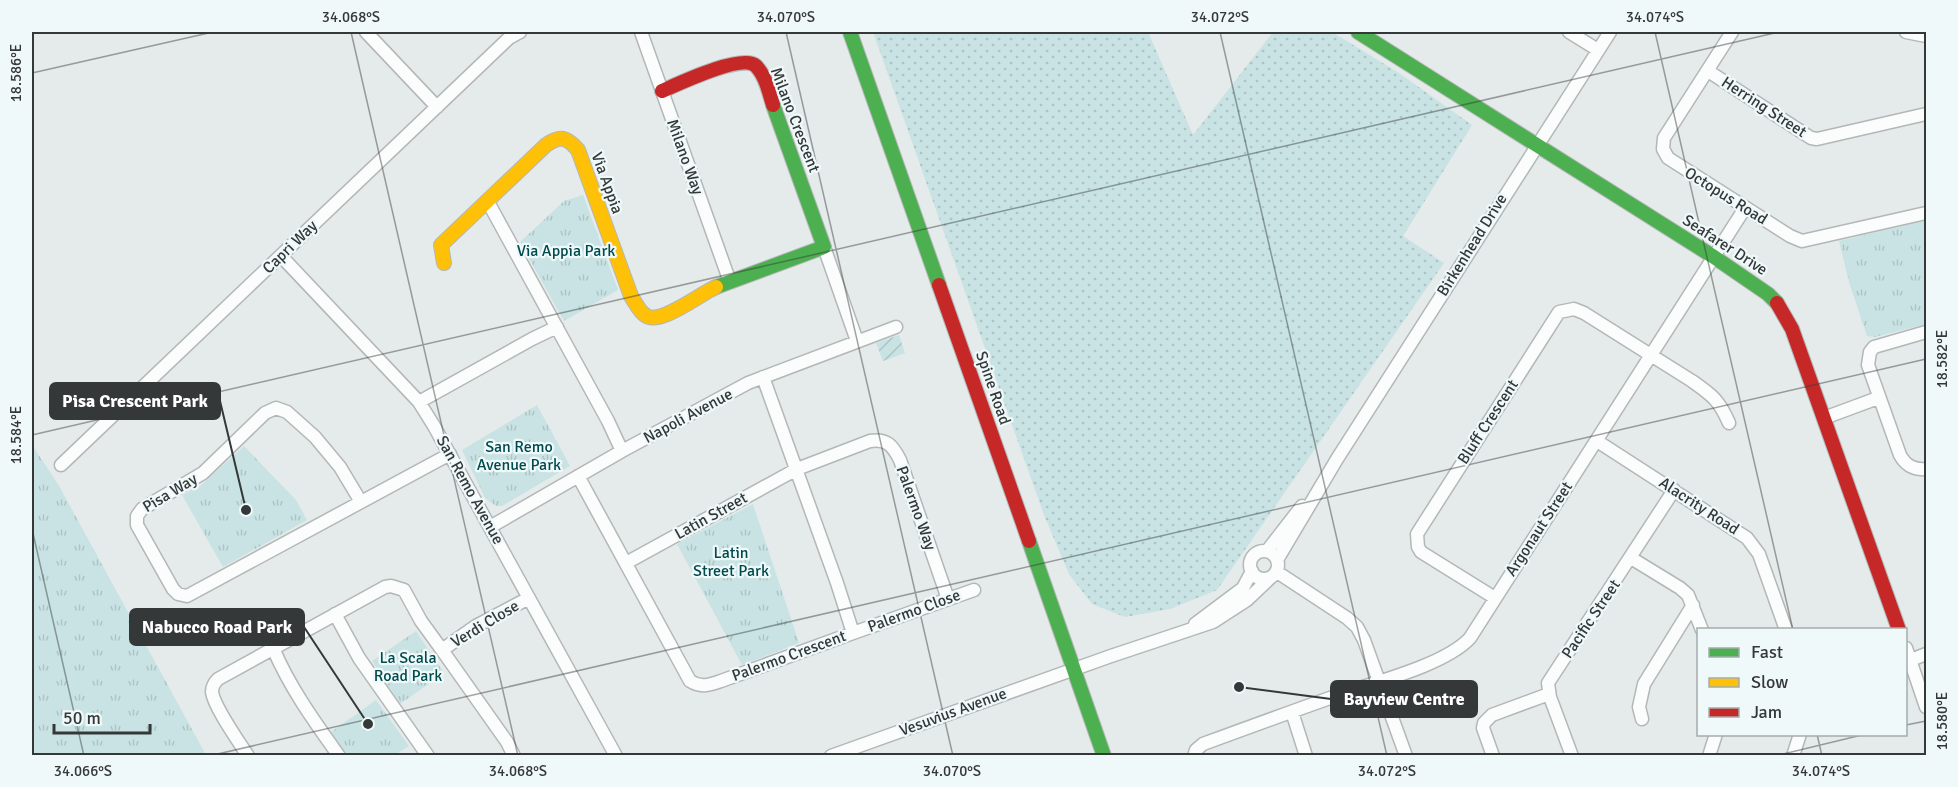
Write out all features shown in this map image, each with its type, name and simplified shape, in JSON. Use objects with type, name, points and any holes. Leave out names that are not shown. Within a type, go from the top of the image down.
[{"type":"street","points":[[366,32],[437,107]]},
{"type":"street","name":"Capri Way","points":[[61,465],[509,38],[520,32]]},
{"type":"street","name":"Milano Way","points":[[641,32],[730,282]]},
{"type":"street","name":"Spine Road","points":[[850,32],[1104,756]]},
{"type":"street","name":"Seafarer Drive","points":[[1358,32],[1714,257],[1757,285],[1777,303],[1792,329],[1898,628]]},
{"type":"street","points":[[1569,32],[1598,50]]},
{"type":"street","name":"Birkenhead Drive","points":[[1074,669],[1213,622],[1232,611],[1275,570],[1337,459],[1610,32]]},
{"type":"street","name":"Octopus Road","points":[[1732,32],[1664,138],[1663,149],[1668,158],[1790,236],[1802,241],[1926,213]]},
{"type":"street","points":[[1906,32],[1926,36]]},
{"type":"street","name":"Milano Crescent","points":[[662,91],[730,65],[746,62],[755,65],[763,77],[857,341]]},
{"type":"street","name":"Herring Street","points":[[1708,71],[1811,138],[1816,139],[1926,114]]},
{"type":"street","name":"Via Appia","points":[[488,202],[554,139],[568,139],[578,150],[624,280],[634,301],[645,315],[650,318],[666,315],[712,289],[730,282]]},
{"type":"street","points":[[444,263],[441,245],[488,202],[622,451]]},
{"type":"street","name":"Argonaut Street","points":[[1194,756],[1196,750],[1203,744],[1379,682],[1453,653],[1463,646],[1745,208]]},
{"type":"street","points":[[730,282],[824,247]]},
{"type":"street","name":"San Remo Avenue","points":[[281,256],[419,402],[529,598],[610,754]]},
{"type":"street","name":"Bluff Crescent","points":[[1495,598],[1421,552],[1418,547],[1417,534],[1559,312],[1574,309],[1584,313],[1708,392],[1721,405],[1729,423]]},
{"type":"street","points":[[419,402],[557,327]]},
{"type":"street","name":"Napoli Avenue","points":[[490,527],[622,451],[763,377],[896,327]]},
{"type":"street","points":[[1926,332],[1879,344],[1870,352],[1868,365],[1878,398],[1904,463],[1910,467],[1926,469]]},
{"type":"street","name":"Palermo Crescent","points":[[578,476],[690,681],[696,685],[721,681],[853,633],[763,377]]},
{"type":"street","points":[[1824,418],[1878,398]]},
{"type":"street","name":"Pisa Way","points":[[361,502],[340,467],[315,438],[287,412],[276,408],[265,413],[203,473],[141,508],[137,516],[137,525],[173,589],[178,594],[187,596],[450,454]]},
{"type":"street","name":"Palermo Way","points":[[797,469],[870,441],[881,440],[892,446],[900,460],[948,599]]},
{"type":"street","name":"Alacrity Road","points":[[1597,441],[1741,533],[1754,545],[1785,628]]},
{"type":"street","name":"Birkenhead Drive","points":[[1267,551],[1337,459]]},
{"type":"street","name":"Latin Street","points":[[626,563],[797,469]]},
{"type":"street","name":"Pacific Street","points":[[1550,694],[1548,683],[1551,678],[1674,490]]},
{"type":"street","points":[[1267,551],[1275,556],[1275,570],[1262,579],[1254,575],[1250,567],[1252,558],[1259,552],[1267,551]]},
{"type":"street","points":[[1631,558],[1688,595],[1701,628]]},
{"type":"street","points":[[1275,570],[1357,627],[1364,640],[1406,756]]},
{"type":"street","name":"Birkenhead Drive","points":[[1187,630],[1242,588],[1252,571]]},
{"type":"street","name":"Verdi Close","points":[[249,756],[226,721],[213,695],[213,686],[218,679],[385,587],[398,587],[404,590],[421,621],[507,742],[514,756]]},
{"type":"street","name":"Palermo Close","points":[[853,633],[974,590]]},
{"type":"street","name":"Verdi Close","points":[[441,650],[476,626],[529,598]]},
{"type":"street","points":[[1642,718],[1639,707],[1644,684],[1693,605]]},
{"type":"street","points":[[335,614],[359,658],[428,756]]},
{"type":"street","points":[[273,648],[299,700],[339,756]]},
{"type":"street","points":[[1926,654],[1908,661],[1926,707]]},
{"type":"street","name":"Vesuvius Avenue","points":[[831,756],[1074,669]]},
{"type":"street","points":[[1492,756],[1483,728],[1487,718],[1499,711],[1550,694],[1572,756]]},
{"type":"street","points":[[1292,712],[1306,756]]},
{"type":"street","points":[[1709,756],[1716,736]]},
{"type":"street","points":[[1793,756],[1800,736]]},
{"type":"green space","points":[[873,32],[1148,32],[1193,135],[1273,32],[1332,32],[1399,73],[1472,125],[1403,236],[1444,263],[1217,590],[1170,609],[1125,617],[1092,604],[1069,574],[1044,515]]},
{"type":"green space","name":"Via Appia Park","points":[[583,195],[618,290],[564,321],[520,242],[564,201]]},
{"type":"green space","points":[[1926,220],[1926,324],[1875,337],[1867,336],[1849,282],[1839,241]]},
{"type":"green space","points":[[899,335],[905,353],[883,361],[876,343]]},
{"type":"green space","name":"San Remo Avenue Park","points":[[537,405],[570,466],[502,506],[496,506],[485,498],[462,450]]},
{"type":"green space","points":[[32,445],[58,484],[206,755],[32,755]]},
{"type":"green space","points":[[244,446],[296,500],[307,520],[223,567],[182,495],[200,486]]},
{"type":"green space","name":"Latin Street Park","points":[[753,504],[799,643],[742,665],[677,544]]},
{"type":"green space","name":"La Scala Road Park","points":[[416,631],[444,673],[400,704],[372,661]]},
{"type":"green space","points":[[376,700],[409,746],[395,755],[347,755],[331,732]]},
{"type":"traffic: fast","points":[[850,32],[939,285]]},
{"type":"traffic: fast","points":[[1358,32],[1714,257],[1768,294],[1777,303]]},
{"type":"traffic: fast","points":[[716,287],[824,247],[773,105]]},
{"type":"traffic: fast","points":[[1029,541],[1104,756]]},
{"type":"traffic: slow","points":[[444,263],[441,245],[546,145],[563,139],[578,150],[631,296],[645,315],[660,317],[716,287]]},
{"type":"traffic: jam","points":[[662,91],[725,66],[749,63],[756,66],[762,75],[773,105]]},
{"type":"traffic: jam","points":[[939,285],[1029,541]]},
{"type":"traffic: jam","points":[[1777,303],[1792,329],[1898,628]]},
{"type":"place","name":"Pisa Crescent Park","points":[[246,510]]},
{"type":"place","name":"Bayview Centre","points":[[1239,687]]},
{"type":"place","name":"Nabucco Road Park","points":[[368,724]]}]
